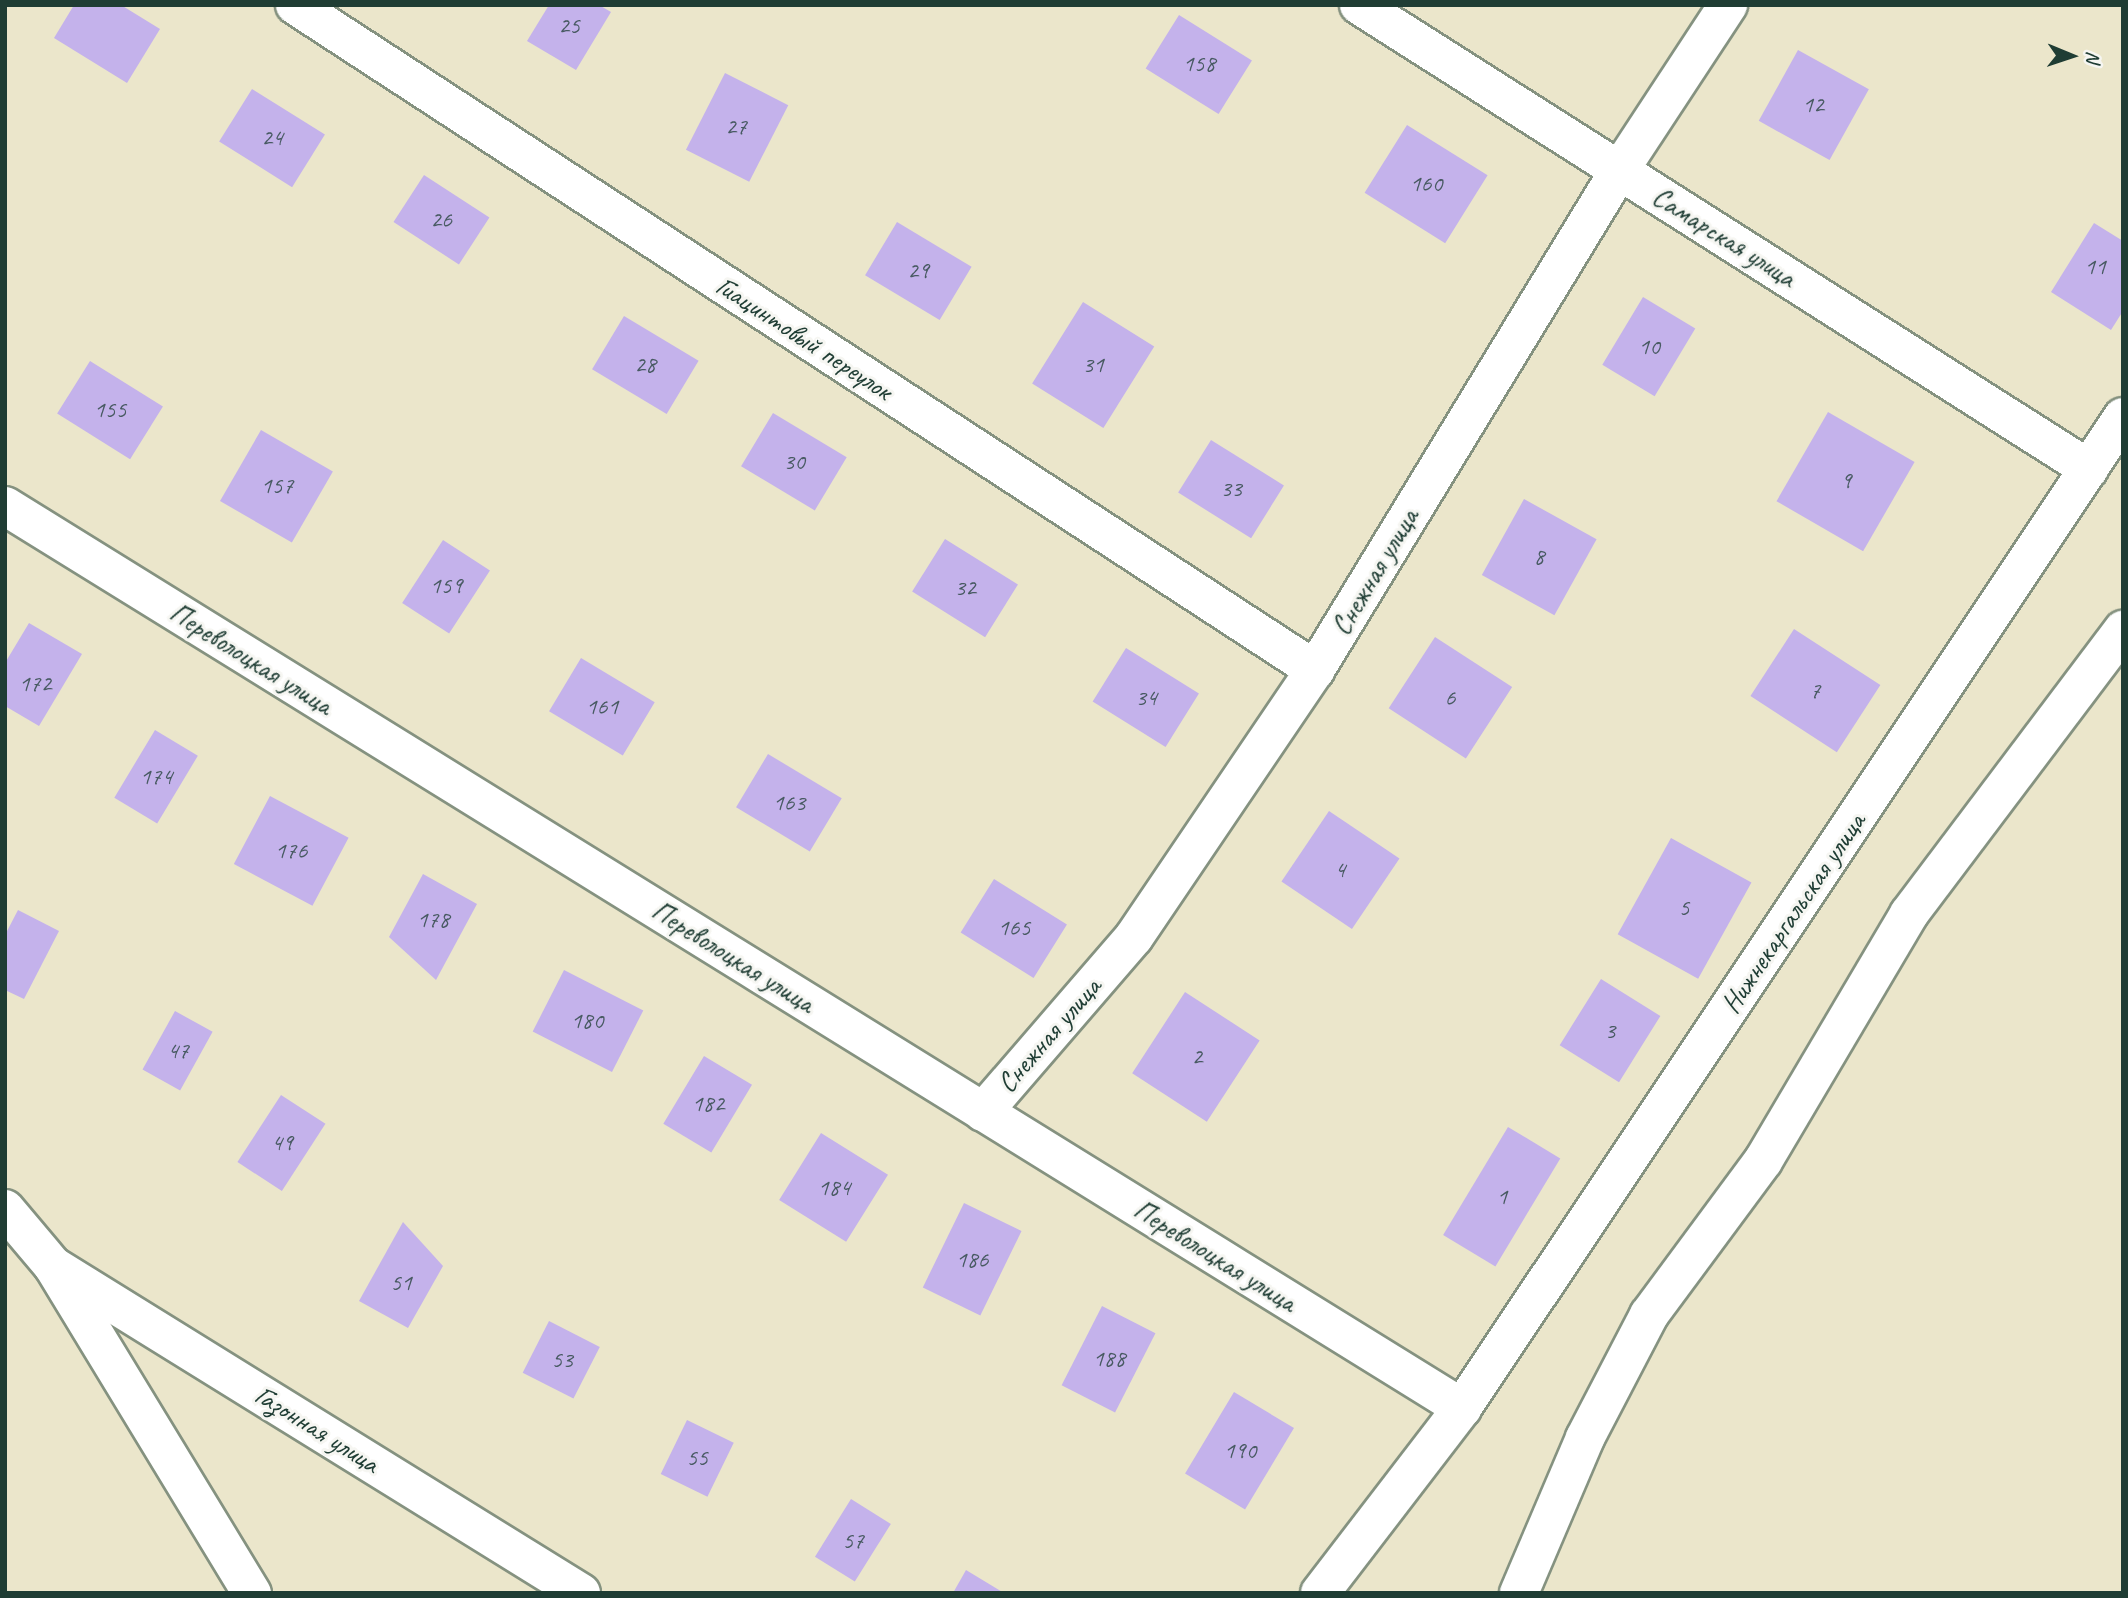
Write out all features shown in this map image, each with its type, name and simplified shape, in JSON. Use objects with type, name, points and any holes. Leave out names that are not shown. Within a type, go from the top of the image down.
[{"type":"street","name":"Гиацинтовый переулок","points":[[295,5],[1315,670]]},
{"type":"street","name":"Самарская улица","points":[[1359,5],[2089,469]]},
{"type":"street","name":"Снежная улица","points":[[983,1112],[1134,937],[1315,670],[1619,171],[1728,5]]},
{"type":"street","name":"Нижнекаргальская улица","points":[[1320,1593],[1462,1408],[2123,417]]},
{"type":"street","name":"Переволоцкая улица","points":[[5,506],[1462,1408]]},
{"type":"street","points":[[1519,1593],[1585,1438],[1649,1315],[1763,1161],[1909,914],[2123,630]]},
{"type":"street","points":[[5,1209],[53,1266],[252,1593]]},
{"type":"street","name":"Газонная улица","points":[[53,1266],[581,1593]]},
{"type":"building","points":[[74,5],[121,5],[160,29],[127,83],[54,38]]},
{"type":"building","points":[[549,5],[599,5],[611,12],[576,70],[527,41]]},
{"type":"building","points":[[1179,15],[1252,61],[1219,114],[1146,68]]},
{"type":"building","points":[[1798,50],[1869,89],[1830,160],[1759,121]]},
{"type":"building","points":[[725,73],[788,105],[749,182],[686,150]]},
{"type":"building","points":[[252,89],[325,135],[292,187],[219,142]]},
{"type":"building","points":[[1407,125],[1488,175],[1445,243],[1365,193]]},
{"type":"building","points":[[424,175],[489,217],[459,264],[394,222]]},
{"type":"building","points":[[897,222],[972,267],[940,320],[865,275]]},
{"type":"building","points":[[2094,223],[2123,241],[2123,311],[2111,330],[2051,292]]},
{"type":"building","points":[[1643,297],[1695,328],[1655,396],[1602,365]]},
{"type":"building","points":[[1083,302],[1154,347],[1103,428],[1032,383]]},
{"type":"building","points":[[624,316],[699,361],[667,414],[592,369]]},
{"type":"building","points":[[90,361],[163,407],[130,459],[57,414]]},
{"type":"building","points":[[1828,412],[1915,462],[1863,551],[1776,501]]},
{"type":"building","points":[[773,413],[847,457],[815,510],[741,466]]},
{"type":"building","points":[[261,430],[333,472],[292,543],[220,501]]},
{"type":"building","points":[[1211,440],[1284,486],[1251,538],[1178,493]]},
{"type":"building","points":[[1524,499],[1597,539],[1554,615],[1482,575]]},
{"type":"building","points":[[945,539],[1018,585],[985,637],[912,592]]},
{"type":"building","points":[[443,540],[490,570],[449,633],[402,603]]},
{"type":"building","points":[[29,623],[82,654],[39,726],[5,706],[5,663]]},
{"type":"building","points":[[1794,629],[1880,685],[1837,752],[1750,696]]},
{"type":"building","points":[[1435,637],[1512,687],[1466,758],[1389,708]]},
{"type":"building","points":[[1126,648],[1199,694],[1166,747],[1093,701]]},
{"type":"building","points":[[581,658],[655,702],[623,755],[549,711]]},
{"type":"building","points":[[155,730],[198,756],[157,823],[114,798]]},
{"type":"building","points":[[768,754],[842,798],[810,851],[736,807]]},
{"type":"building","points":[[270,796],[349,838],[312,906],[234,864]]},
{"type":"building","points":[[1329,811],[1399,859],[1352,929],[1281,881]]},
{"type":"building","points":[[1671,838],[1751,883],[1698,979],[1618,934]]},
{"type":"building","points":[[423,874],[477,904],[436,980],[389,937]]},
{"type":"building","points":[[994,879],[1067,925],[1034,978],[961,932]]},
{"type":"building","points":[[18,910],[59,931],[24,999],[5,990],[5,935]]},
{"type":"building","points":[[564,970],[643,1010],[612,1072],[533,1031]]},
{"type":"building","points":[[1601,979],[1660,1016],[1619,1082],[1560,1045]]},
{"type":"building","points":[[1185,992],[1260,1040],[1207,1122],[1132,1073]]},
{"type":"building","points":[[175,1011],[213,1032],[180,1090],[143,1070]]},
{"type":"building","points":[[704,1056],[752,1085],[711,1153],[663,1124]]},
{"type":"building","points":[[281,1095],[325,1124],[282,1191],[237,1162]]},
{"type":"building","points":[[1508,1127],[1560,1158],[1495,1266],[1443,1235]]},
{"type":"building","points":[[821,1133],[888,1175],[846,1242],[779,1200]]},
{"type":"building","points":[[964,1203],[1022,1231],[980,1316],[923,1287]]},
{"type":"building","points":[[403,1222],[443,1266],[408,1328],[359,1301]]},
{"type":"building","points":[[1102,1306],[1155,1333],[1115,1413],[1062,1385]]},
{"type":"building","points":[[549,1321],[600,1347],[573,1399],[523,1373]]},
{"type":"building","points":[[1234,1392],[1294,1428],[1245,1509],[1185,1473]]},
{"type":"building","points":[[687,1420],[734,1443],[707,1497],[661,1474]]},
{"type":"building","points":[[851,1499],[891,1524],[855,1582],[815,1557]]},
{"type":"building","points":[[966,1570],[1004,1593],[953,1593]]}]
